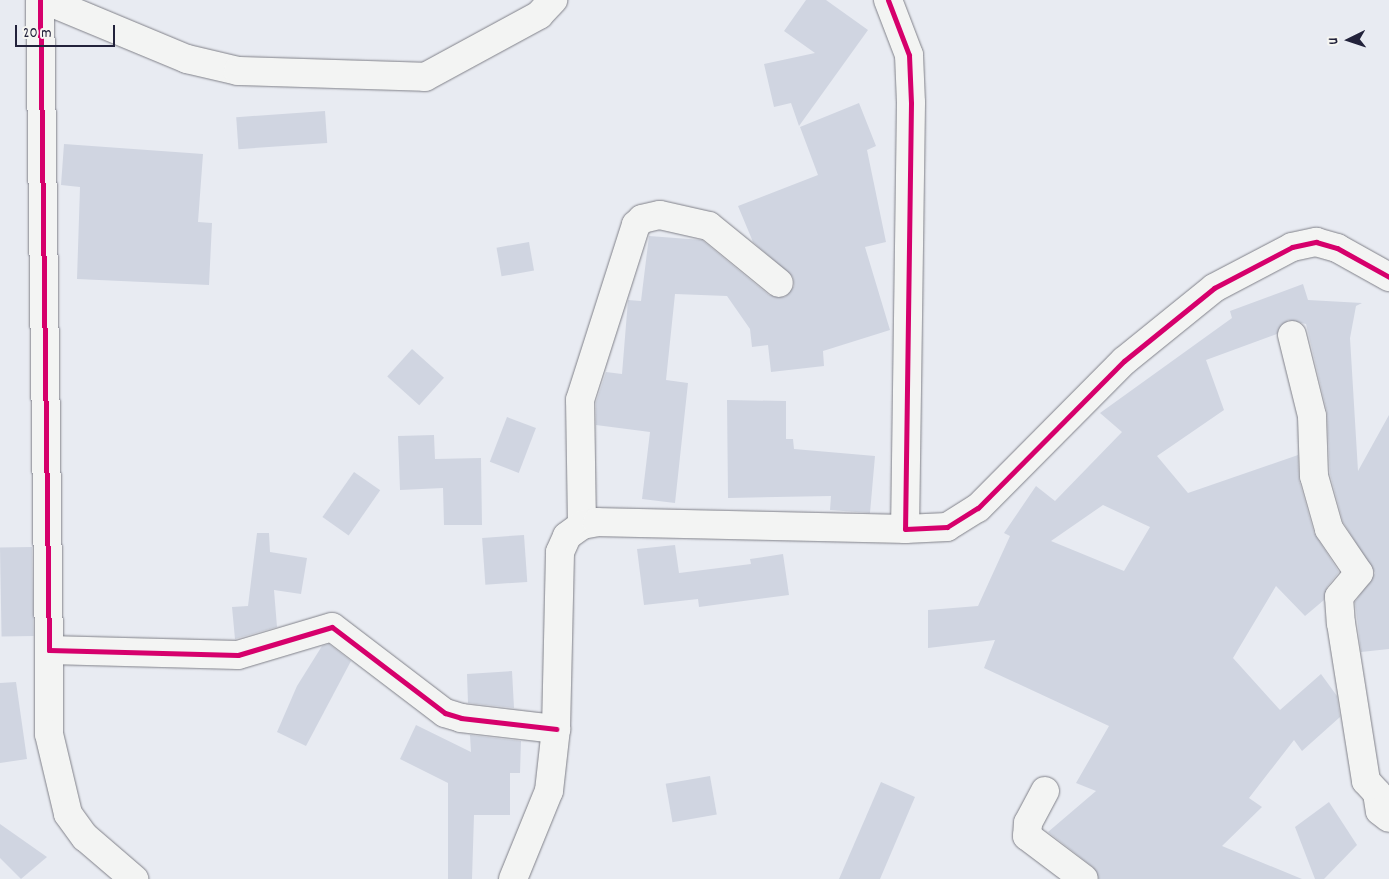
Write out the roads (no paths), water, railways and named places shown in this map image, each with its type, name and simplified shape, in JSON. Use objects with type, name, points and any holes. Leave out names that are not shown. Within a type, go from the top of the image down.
[{"type":"street","points":[[40,0],[49,734],[68,814],[85,837],[134,879]]},
{"type":"street","points":[[45,0],[187,59],[238,71],[425,76],[539,15],[553,0]]},
{"type":"street","points":[[888,0],[909,55],[911,103],[905,529]]},
{"type":"street","points":[[582,524],[580,400],[636,225],[642,219],[660,215],[709,226],[778,283]]},
{"type":"street","points":[[513,879],[549,790],[556,729],[560,552],[567,536],[582,524],[905,529],[947,527],[978,508],[1124,362],[1214,288],[1292,247],[1316,242],[1337,248],[1389,277]]},
{"type":"street","points":[[1292,335],[1312,416],[1314,476],[1328,529],[1359,572],[1339,597],[1341,623],[1366,781],[1376,793],[1380,811],[1389,818]]},
{"type":"street","points":[[49,650],[238,655],[332,627],[445,713],[462,718],[556,729]]},
{"type":"street","points":[[1044,791],[1028,823],[1027,836],[1084,879]]}]
